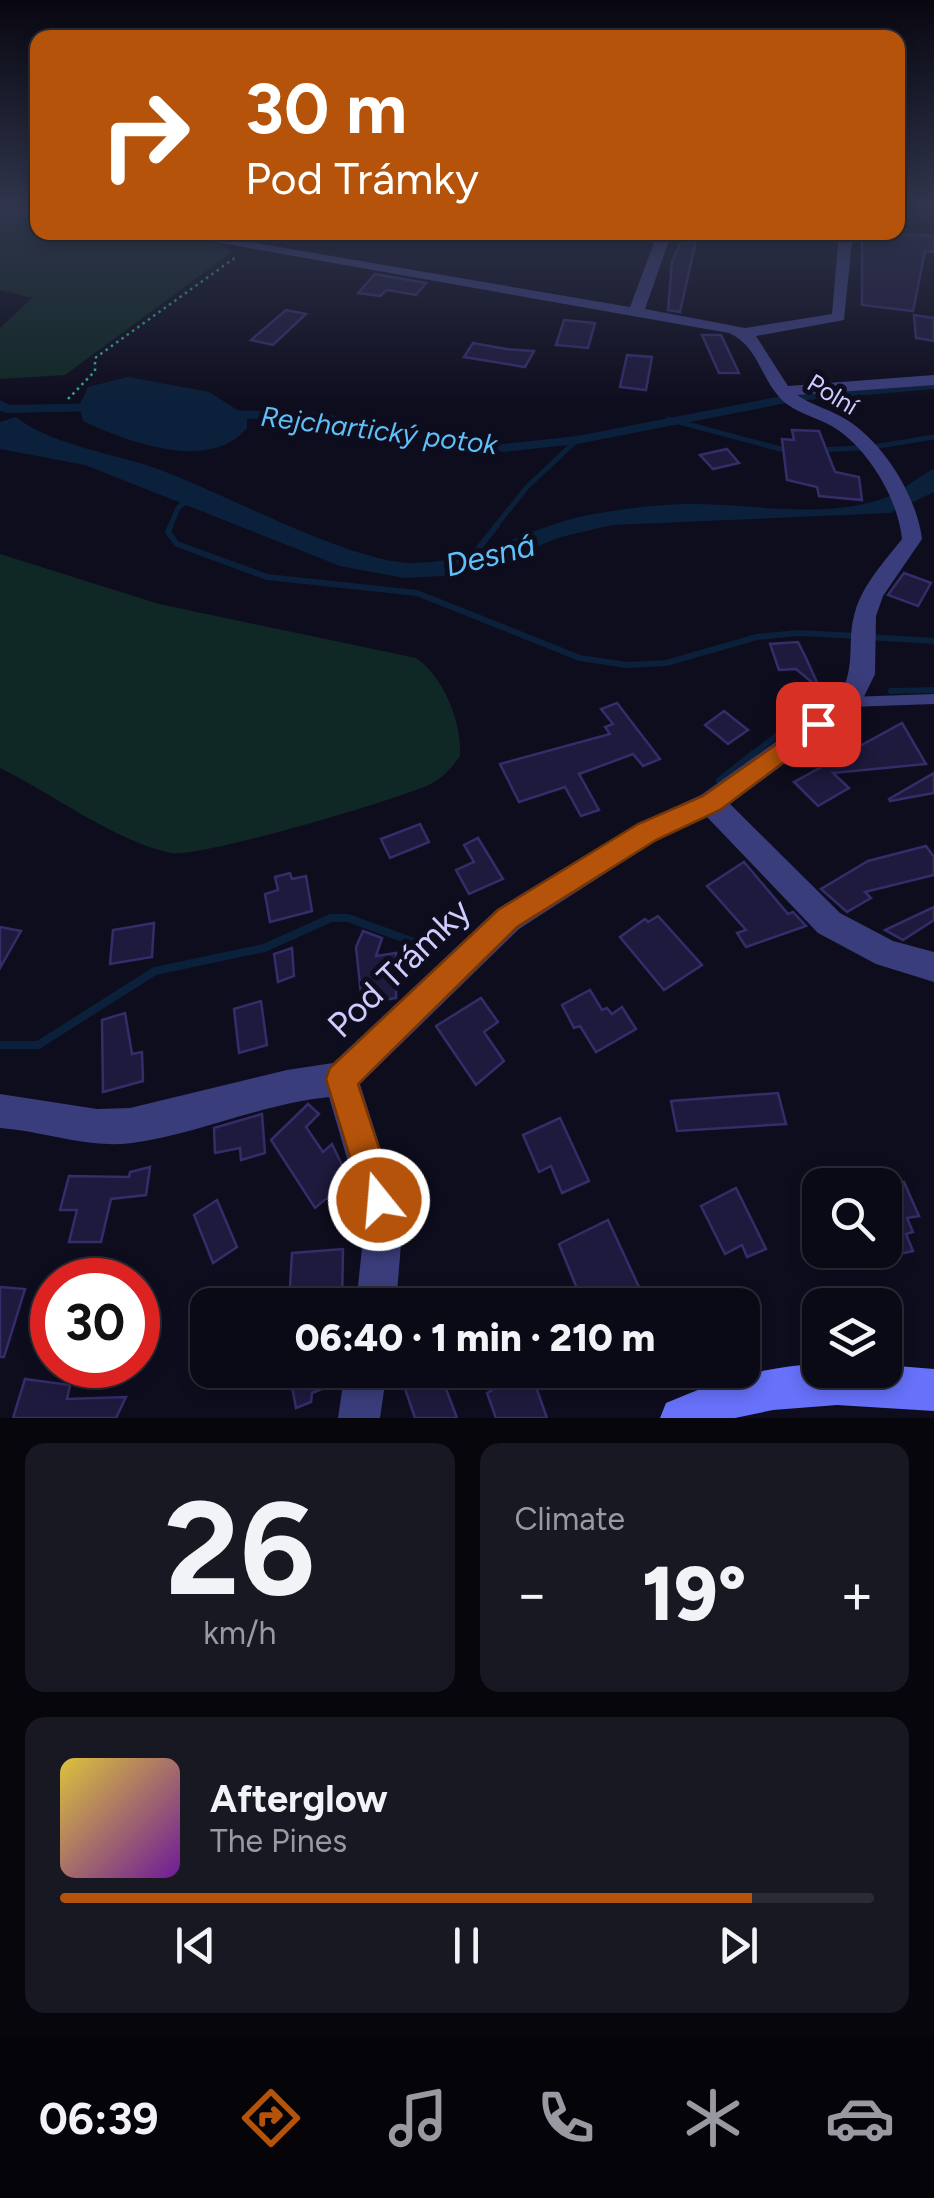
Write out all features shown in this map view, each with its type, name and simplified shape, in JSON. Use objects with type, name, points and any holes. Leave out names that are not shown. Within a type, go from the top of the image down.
[{"type":"street","points":[[392,270],[745,332],[839,317],[843,270]]},
{"type":"street","points":[[636,312],[651,270]]},
{"type":"street","name":"Polní","points":[[745,332],[755,341],[789,396],[843,424],[866,447],[909,517],[912,539],[872,596],[864,635],[863,674],[849,702]]},
{"type":"street","points":[[789,396],[934,380]]},
{"type":"street","name":"Pod Trámky","points":[[0,1111],[104,1128],[134,1125],[293,1082],[341,1079],[508,918],[647,832],[712,803],[849,702]]},
{"type":"street","points":[[712,803],[829,922],[887,954],[934,967]]},
{"type":"street","points":[[341,1079],[384,1220],[378,1288]]},
{"type":"street","points":[[681,1418],[766,1388],[856,1382],[934,1390]]},
{"type":"street","points":[[360,1418],[364,1388]]},
{"type":"lane","points":[[849,702],[934,699]]},
{"type":"path","points":[[68,398],[95,371],[95,358],[217,270]]},
{"type":"green space","points":[[0,270],[207,270],[65,375],[0,379],[0,328],[32,298],[0,290]]},
{"type":"green space","points":[[0,554],[159,604],[416,658],[435,677],[449,702],[458,729],[460,756],[445,774],[426,786],[254,838],[170,853],[126,838],[0,768]]},
{"type":"water","points":[[128,377],[209,392],[247,416],[247,428],[212,449],[190,451],[145,444],[83,421],[79,406],[88,387]]},
{"type":"water","name":"Desná","points":[[16,417],[48,435],[158,469],[356,552],[413,563],[458,557],[566,521],[624,509],[710,504],[809,510],[858,505],[889,496],[934,469],[934,492],[890,513],[612,525],[561,537],[464,575],[404,578],[340,566],[85,465],[0,449],[0,422]]},
{"type":"building","points":[[671,270],[689,270],[680,312],[668,310]]},
{"type":"building","points":[[862,270],[921,270],[913,311],[862,305]]},
{"type":"building","points":[[375,274],[426,283],[416,295],[387,290],[380,296],[358,293]]},
{"type":"building","points":[[286,310],[306,314],[273,345],[251,340]]},
{"type":"building","points":[[914,315],[934,318],[934,341],[916,338]]},
{"type":"building","points":[[564,320],[595,323],[588,348],[556,345]]},
{"type":"building","points":[[702,335],[721,335],[739,373],[719,373]]},
{"type":"building","points":[[473,343],[534,351],[525,367],[464,357]]},
{"type":"building","points":[[627,355],[652,357],[646,390],[620,387]]},
{"type":"building","points":[[792,430],[819,431],[835,472],[859,477],[862,500],[819,496],[817,487],[787,480],[782,439],[794,440]]},
{"type":"building","points":[[727,449],[739,463],[713,469],[700,455]]},
{"type":"building","points":[[904,573],[931,583],[918,606],[888,595]]},
{"type":"building","points":[[798,642],[820,689],[796,669],[779,670],[770,644]]},
{"type":"building","points":[[617,703],[660,759],[643,766],[633,754],[579,774],[599,810],[581,816],[565,787],[519,802],[500,764],[610,734],[605,727],[613,724],[601,709]]},
{"type":"building","points":[[724,711],[748,730],[728,744],[705,725]]},
{"type":"building","points":[[902,723],[926,764],[833,773],[849,788],[818,806],[794,782]]},
{"type":"building","points":[[934,773],[934,793],[890,801],[889,799]]},
{"type":"building","points":[[420,824],[429,842],[390,858],[381,839]]},
{"type":"building","points":[[478,838],[503,879],[469,894],[456,870],[474,862],[464,845]]},
{"type":"building","points":[[926,846],[934,857],[934,875],[865,892],[871,898],[847,912],[821,889],[868,861]]},
{"type":"building","points":[[744,862],[788,914],[793,912],[806,926],[746,947],[737,933],[746,930],[707,886]]},
{"type":"building","points":[[290,873],[292,879],[306,876],[312,911],[270,922],[265,894],[278,890],[275,877]]},
{"type":"building","points":[[934,907],[934,920],[903,940],[885,930]]},
{"type":"building","points":[[658,916],[702,965],[664,990],[620,937],[645,919],[648,922]]},
{"type":"building","points":[[154,923],[152,957],[110,964],[113,930]]},
{"type":"building","points":[[0,927],[21,931],[0,968]]},
{"type":"building","points":[[363,931],[382,938],[376,956],[396,953],[396,998],[362,1004],[356,947]]},
{"type":"building","points":[[292,948],[294,976],[278,982],[274,954]]},
{"type":"building","points":[[590,990],[602,1010],[607,1008],[612,1014],[622,1007],[636,1029],[596,1052],[580,1026],[574,1028],[562,1005]]},
{"type":"building","points":[[481,998],[498,1022],[484,1032],[504,1061],[476,1085],[436,1026]]},
{"type":"building","points":[[261,1001],[267,1045],[239,1053],[234,1009]]},
{"type":"building","points":[[125,1013],[132,1054],[142,1052],[143,1081],[103,1092],[102,1020]]},
{"type":"building","points":[[778,1093],[786,1124],[677,1131],[671,1101]]},
{"type":"building","points":[[308,1104],[319,1114],[306,1127],[323,1152],[332,1144],[349,1180],[315,1208],[271,1140]]},
{"type":"building","points":[[262,1114],[265,1153],[241,1160],[240,1148],[215,1153],[214,1128]]},
{"type":"building","points":[[560,1118],[589,1181],[562,1193],[551,1166],[539,1172],[523,1135]]},
{"type":"building","points":[[150,1167],[146,1195],[111,1199],[101,1242],[69,1242],[77,1210],[60,1210],[69,1176],[129,1177],[130,1172]]},
{"type":"building","points":[[902,1182],[919,1216],[907,1218],[913,1232],[906,1234],[913,1251],[902,1253]]},
{"type":"building","points":[[736,1188],[766,1249],[747,1257],[742,1245],[725,1254],[701,1206]]},
{"type":"building","points":[[217,1200],[237,1247],[213,1263],[194,1215]]},
{"type":"building","points":[[608,1220],[639,1287],[577,1288],[559,1244]]},
{"type":"building","points":[[343,1249],[342,1288],[290,1288],[292,1253]]},
{"type":"building","points":[[0,1287],[25,1289],[4,1357],[0,1357]]},
{"type":"building","points":[[25,1379],[30,1380],[30,1388],[69,1388],[67,1399],[126,1397],[116,1418],[13,1418]]},
{"type":"building","points":[[292,1388],[324,1388],[312,1393],[311,1402],[296,1408]]},
{"type":"building","points":[[405,1388],[446,1388],[457,1418],[415,1418]]},
{"type":"building","points":[[496,1388],[536,1388],[547,1418],[496,1418],[487,1393]]},
{"type":"waterway","name":"Rejchartický potok","points":[[219,414],[312,416],[504,448],[577,440],[797,397],[934,385]]},
{"type":"waterway","name":"Rejchartický potok","points":[[0,404],[7,409],[105,407]]},
{"type":"waterway","points":[[668,419],[788,451]]},
{"type":"waterway","points":[[873,447],[934,437]]},
{"type":"waterway","name":"Desná","points":[[495,527],[527,487],[577,440]]},
{"type":"waterway","points":[[820,450],[859,448]]},
{"type":"waterway","points":[[170,527],[178,508],[190,498]]},
{"type":"waterway","points":[[171,525],[168,532],[177,544],[267,577],[417,593],[580,658],[627,665],[666,663],[757,637],[798,633],[858,636]]},
{"type":"waterway","name":"Desná","points":[[471,558],[497,525]]},
{"type":"waterway","points":[[870,637],[934,641]]},
{"type":"waterway","points":[[891,691],[934,690]]},
{"type":"waterway","points":[[751,756],[804,714],[824,706]]},
{"type":"waterway","points":[[720,781],[754,754]]},
{"type":"waterway","points":[[0,1045],[38,1045],[155,971],[264,948],[331,918],[348,918],[414,942],[437,942]]},
{"type":"route","points":[[379,1200],[341,1079],[472,957],[508,918],[647,832],[712,803],[818,724]]}]
